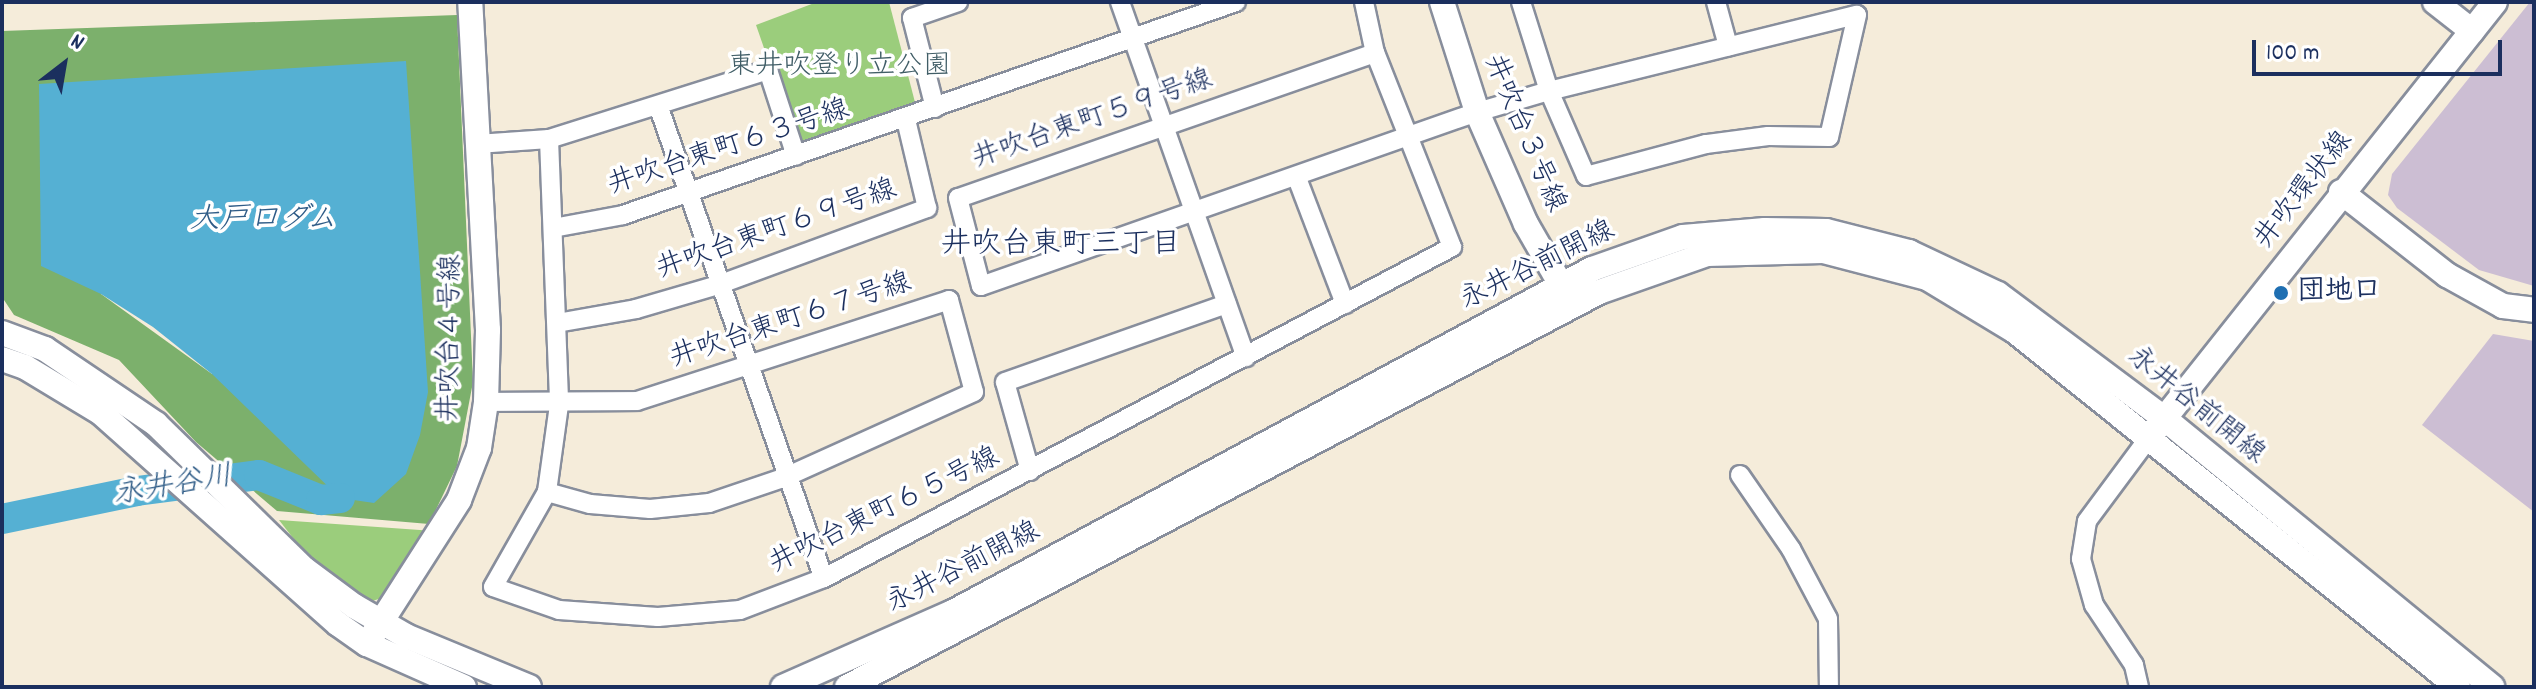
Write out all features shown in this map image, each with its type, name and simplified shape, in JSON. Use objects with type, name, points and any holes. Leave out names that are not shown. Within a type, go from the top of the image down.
[{"type":"street","name":"井吹台４号線","points":[[367,644],[459,500],[479,448],[486,402],[470,2]]},
{"type":"street","points":[[935,108],[912,18],[958,2]]},
{"type":"street","points":[[1120,2],[1246,357]]},
{"type":"street","name":"井吹台東町６３号線","points":[[553,228],[623,215],[906,120],[1236,2]]},
{"type":"street","points":[[1364,2],[1375,53],[1408,139]]},
{"type":"street","name":"井吹台３号線","points":[[1442,2],[1477,112],[1526,224],[1573,307]]},
{"type":"street","points":[[1523,2],[1549,91],[1586,176],[1706,144],[1768,136],[1829,137],[1859,9]]},
{"type":"street","points":[[1716,2],[1728,46]]},
{"type":"street","points":[[2435,2],[2472,31]]},
{"type":"street","name":"井吹環状線","points":[[2148,439],[2341,192],[2495,2]]},
{"type":"street","name":"井吹台東町５９号線","points":[[1375,53],[958,198],[981,286],[1297,178],[1477,112],[1859,9]]},
{"type":"street","points":[[477,144],[549,139],[659,108],[768,70],[796,156]]},
{"type":"street","points":[[659,108],[718,285],[824,578]]},
{"type":"street","name":"井吹台東町６９号線","points":[[557,323],[636,309],[718,285],[927,208],[906,120]]},
{"type":"street","name":"井吹台東町６５号線","points":[[549,139],[559,405],[547,492],[493,587],[559,610],[658,617],[740,610],[824,578],[1452,247],[1408,139]]},
{"type":"street","points":[[1297,178],[1345,304]]},
{"type":"street","points":[[2341,192],[2447,275],[2503,306],[2534,310]]},
{"type":"street","name":"永井谷前開線","points":[[783,687],[953,612],[1561,285],[1683,237],[1826,231],[1909,252],[1998,294],[2165,419],[2402,630],[2458,687]]},
{"type":"street","name":"永井谷前開線","points":[[847,687],[1599,292],[1707,254],[1823,251],[1927,278],[2016,332],[2148,439],[2402,630],[2492,687]]},
{"type":"street","name":"井吹台東町６７号線","points":[[486,402],[559,405],[637,401],[748,368],[949,300],[974,392],[786,477],[709,503],[650,509],[590,504],[547,492]]},
{"type":"street","points":[[1030,471],[1005,382],[1227,304]]},
{"type":"street","points":[[2,333],[45,349],[156,424],[304,569],[381,622],[529,687]]},
{"type":"street","points":[[2,359],[25,367],[101,413],[338,624],[367,644],[464,687]]},
{"type":"street","points":[[2139,687],[2134,665],[2094,605],[2081,559],[2087,521],[2148,439]]},
{"type":"street","points":[[1740,475],[1791,549],[1828,619],[1829,687]]},
{"type":"shaded area","points":[[2530,2],[2534,2],[2534,286],[2479,270],[2397,208],[2388,195],[2392,174]]},
{"type":"shaded area","points":[[2493,334],[2534,341],[2534,512],[2422,425]]},
{"type":"green space","name":"東井吹登り立公園","points":[[817,2],[889,2],[917,110],[799,149],[756,25]]},
{"type":"green space","points":[[457,15],[473,382],[457,466],[429,524],[277,511],[196,442],[119,360],[14,315],[2,297],[2,31]],"holes":[[[405,61],[212,374],[101,294]]]},
{"type":"green space","points":[[279,520],[434,531],[382,598],[369,602],[303,551]]},
{"type":"water","name":"大戸口ダム","points":[[406,61],[428,392],[420,435],[406,474],[374,503],[340,498],[212,374],[153,327],[101,294],[41,266],[39,84]]},
{"type":"waterway","name":"永井谷川","points":[[2,519],[137,491],[259,475],[321,500],[340,498]]},
{"type":"place","name":"団地口","points":[[2281,293]]},
{"type":"district","name":"井吹台東町三丁目","points":[[1061,247]]}]
